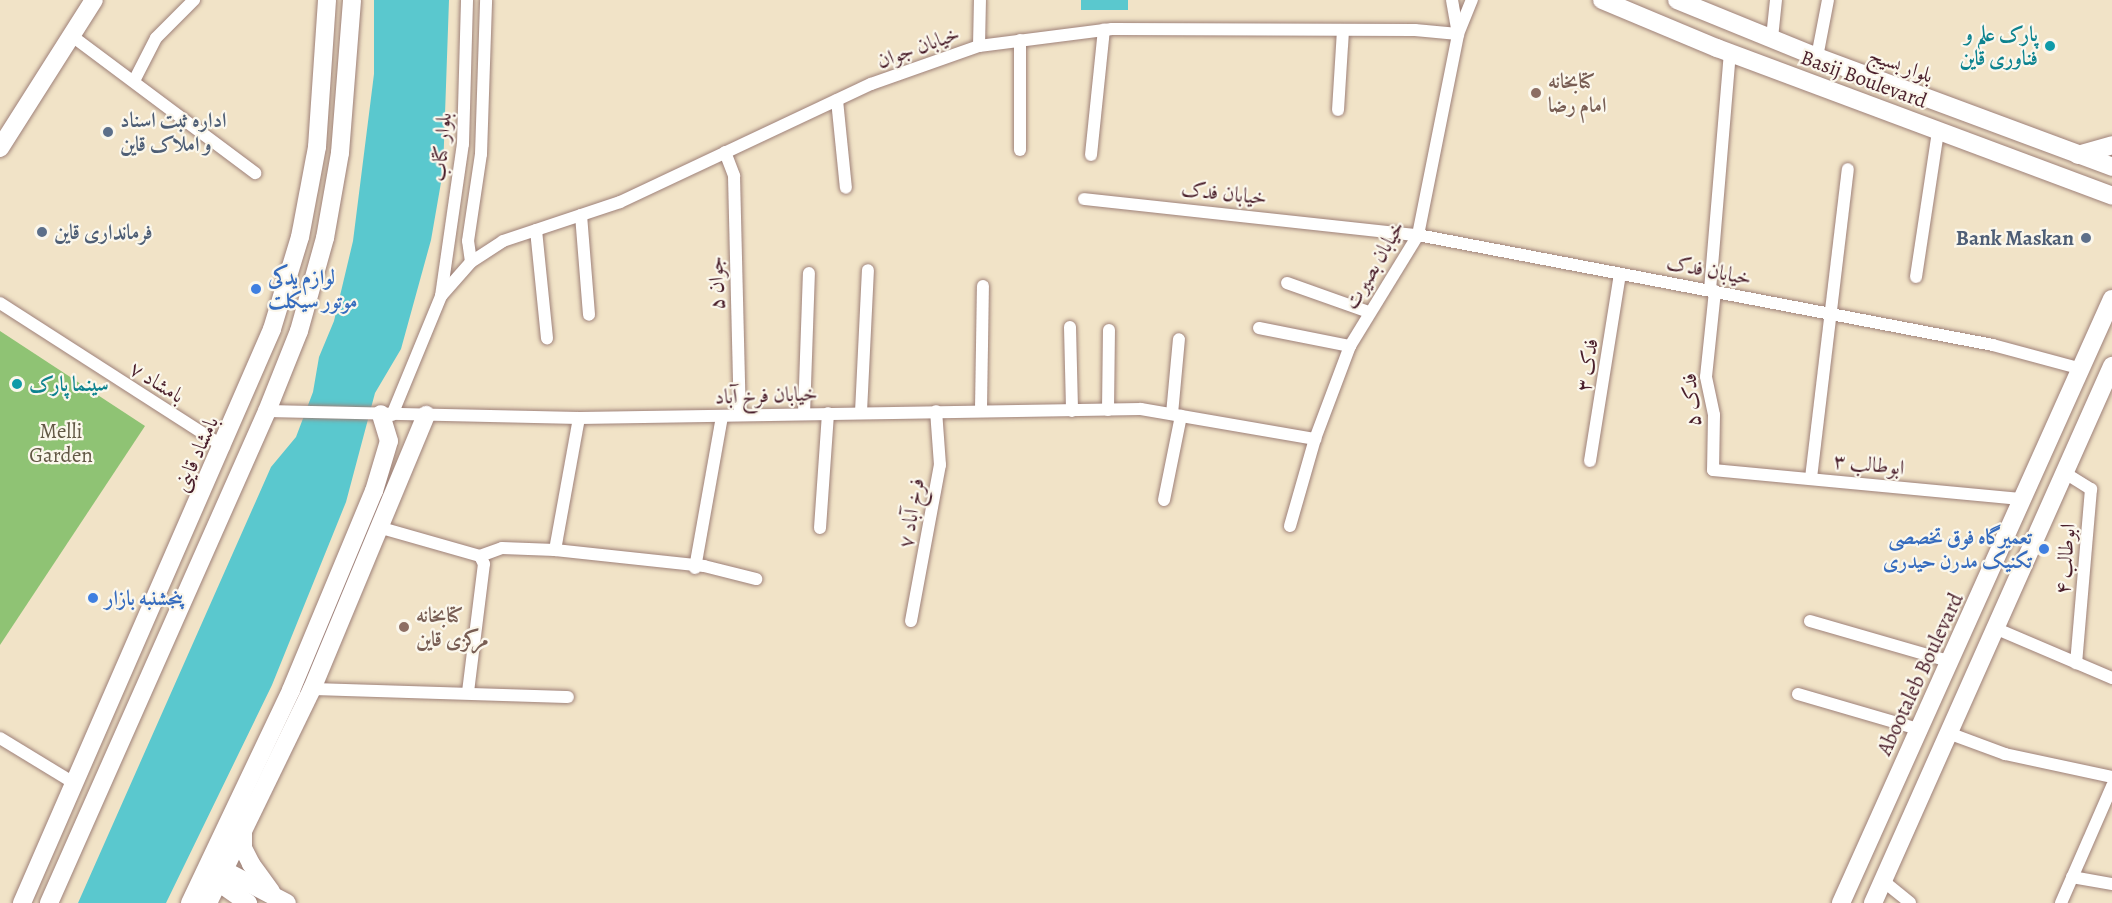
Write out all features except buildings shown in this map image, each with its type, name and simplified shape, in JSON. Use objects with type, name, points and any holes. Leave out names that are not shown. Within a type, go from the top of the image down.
[{"type":"main road","points":[[0,148],[94,0]]},
{"type":"main road","name":"بامشاد قاینی","points":[[22,903],[224,447],[272,330],[300,237],[317,147],[327,0]]},
{"type":"main road","points":[[49,903],[267,411],[299,331],[325,238],[340,153],[352,0]]},
{"type":"main road","name":"Basij Boulevard","points":[[1602,0],[1730,53],[1938,131],[2109,199]]},
{"type":"main road","name":"بلوار بسیج","points":[[1677,0],[1817,57],[2112,167]]},
{"type":"main road","points":[[2078,155],[2112,145]]},
{"type":"main road","name":"Abootaleb Boulevard","points":[[1841,903],[1948,661],[1995,566],[2021,499],[2078,368],[2112,299]]},
{"type":"main road","points":[[1873,903],[1890,861],[1951,734],[2065,473],[2105,397],[2112,366]]},
{"type":"main road","points":[[208,903],[214,872],[374,491],[389,441],[386,414]]},
{"type":"main road","points":[[190,903],[243,833],[312,689],[426,416]]},
{"type":"main road","points":[[1995,566],[2018,579]]},
{"type":"main road","points":[[243,833],[243,848],[250,864],[279,898]]},
{"type":"main road","points":[[1864,850],[1890,861]]},
{"type":"main road","points":[[214,872],[279,898]]},
{"type":"main road","points":[[214,872],[248,903]]},
{"type":"street","points":[[134,81],[156,38],[194,0]]},
{"type":"street","name":"بلوار کتاب","points":[[441,296],[463,144],[467,0]]},
{"type":"street","name":"بلوار کتاب","points":[[471,262],[468,241],[481,154],[486,0]]},
{"type":"street","points":[[979,46],[980,0]]},
{"type":"street","points":[[1452,0],[1458,34]]},
{"type":"street","points":[[1458,34],[1472,0]]},
{"type":"street","points":[[1772,38],[1776,0]]},
{"type":"street","points":[[1817,57],[1828,0]]},
{"type":"street","points":[[1091,155],[1104,30]]},
{"type":"street","name":"خیابان جوان","points":[[441,296],[471,262],[503,241],[581,215],[657,185],[837,100],[979,46],[1104,30],[1415,30],[1458,34]]},
{"type":"street","points":[[1338,110],[1343,30]]},
{"type":"street","name":"خیابان بصیرت","points":[[1290,526],[1315,439],[1350,346],[1418,235],[1458,34]]},
{"type":"street","points":[[72,36],[255,173]]},
{"type":"street","points":[[1020,40],[1020,150]]},
{"type":"street","name":"فدک ۵","points":[[1713,470],[1714,415],[1706,377],[1730,53]]},
{"type":"street","points":[[837,100],[846,188]]},
{"type":"street","points":[[1916,277],[1938,131]]},
{"type":"street","name":"جوان ۵","points":[[725,152],[734,176],[740,416]]},
{"type":"street","points":[[1811,478],[1848,169]]},
{"type":"street","name":"خیابان فدک","points":[[1084,199],[1361,226],[1418,235],[1993,345],[2078,368]]},
{"type":"street","points":[[581,215],[589,315]]},
{"type":"street","points":[[536,230],[547,338]]},
{"type":"street","points":[[861,412],[868,270]]},
{"type":"street","points":[[804,414],[809,273]]},
{"type":"street","name":"فدک ۳","points":[[1590,461],[1620,274]]},
{"type":"street","points":[[1287,283],[1369,312]]},
{"type":"street","points":[[981,410],[983,286]]},
{"type":"street","points":[[386,414],[441,296]]},
{"type":"street","name":"بامشاد ۷","points":[[0,303],[224,447]]},
{"type":"street","points":[[1070,327],[1072,411]]},
{"type":"street","points":[[1259,328],[1350,346]]},
{"type":"street","points":[[1108,410],[1109,330]]},
{"type":"street","points":[[1164,500],[1177,415],[1179,339]]},
{"type":"street","name":"خیابان فرخ آباد","points":[[267,411],[579,418],[722,417],[981,410],[1108,410],[1177,415],[1315,439]]},
{"type":"street","name":"فرخ آباد ۷","points":[[912,621],[940,465],[936,411]]},
{"type":"street","points":[[820,528],[828,413]]},
{"type":"street","points":[[696,568],[722,417]]},
{"type":"street","points":[[555,550],[579,418]]},
{"type":"street","name":"ابوطالب ۳","points":[[1713,470],[2021,499]]},
{"type":"street","name":"ابوطالب ۴","points":[[2065,473],[2091,489],[2076,663]]},
{"type":"street","points":[[378,527],[480,556],[502,548],[555,550],[696,568],[756,579]]},
{"type":"street","points":[[468,692],[484,564],[480,556]]},
{"type":"street","points":[[1810,621],[1948,661]]},
{"type":"street","points":[[1997,629],[2112,678]]},
{"type":"street","points":[[312,689],[468,692],[568,697]]},
{"type":"street","points":[[1798,694],[1918,729]]},
{"type":"street","points":[[1951,734],[2040,762],[2112,777]]},
{"type":"street","points":[[0,738],[74,783]]},
{"type":"street","points":[[2061,903],[2112,786]]},
{"type":"street","points":[[2072,878],[2112,884]]},
{"type":"street","points":[[1882,880],[1910,903]]},
{"type":"green space","name":"Melli Garden","points":[[0,331],[145,426],[0,645]]},
{"type":"water","points":[[374,0],[449,0],[443,171],[431,240],[401,349],[375,393],[346,502],[272,685],[166,903],[78,903],[271,467],[296,437],[313,392],[319,357],[334,321],[353,241],[374,74]]},
{"type":"water","points":[[1081,0],[1128,0],[1128,10],[1081,10]]},
{"type":"place","name":"پارک علم و فناوری قاین","points":[[2050,46]]},
{"type":"place","name":"کتابخانه امام رضا","points":[[1536,93]]},
{"type":"place","name":"اداره ثبت اسناد و املاک قاین","points":[[108,132]]},
{"type":"place","name":"فرمانداری قاین","points":[[42,232]]},
{"type":"place","name":"Bank Maskan","points":[[2086,238]]},
{"type":"place","name":"لوازم یدکی موتور سیکلت","points":[[256,289]]},
{"type":"place","name":"سینما پارک","points":[[17,384]]},
{"type":"place","name":"تعمیرگاه فوق تخصصی تکنیک مدرن حیدری","points":[[2044,549]]},
{"type":"place","name":"پنجشنبه بازار","points":[[93,598]]},
{"type":"place","name":"کتابخانه مرکزی قاین","points":[[404,627]]}]
